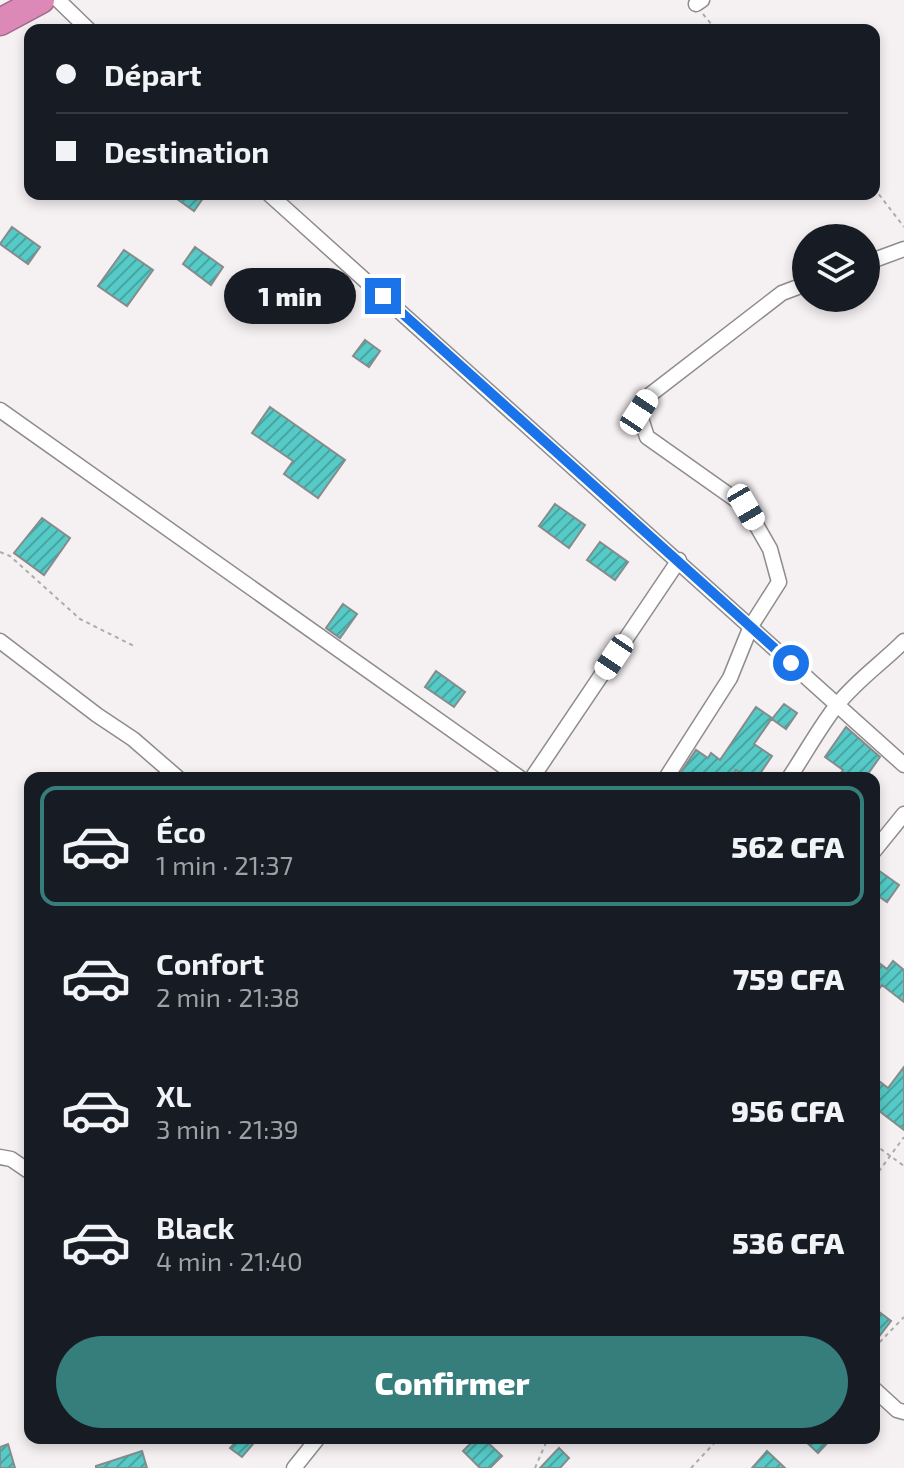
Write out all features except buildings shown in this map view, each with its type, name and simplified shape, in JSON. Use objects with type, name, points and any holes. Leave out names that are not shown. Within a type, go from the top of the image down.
[{"type":"highway","points":[[0,22],[41,0]]},
{"type":"street","points":[[58,0],[83,24]]},
{"type":"street","points":[[276,200],[904,765]]},
{"type":"street","points":[[880,258],[904,249]]},
{"type":"street","points":[[670,772],[730,678],[751,626],[779,582],[770,549],[746,507],[647,437],[639,412],[651,394],[782,293],[792,289]]},
{"type":"street","points":[[0,410],[512,772]]},
{"type":"street","points":[[536,772],[679,560]]},
{"type":"street","points":[[0,641],[133,739],[171,772]]},
{"type":"street","points":[[793,772],[837,705],[875,665],[884,661],[904,641]]},
{"type":"street","points":[[880,844],[904,814]]},
{"type":"street","points":[[0,1157],[11,1159],[24,1168]]},
{"type":"street","points":[[880,1394],[897,1410],[904,1412]]},
{"type":"street","points":[[294,1468],[313,1444]]},
{"type":"path","points":[[880,196],[904,227]]},
{"type":"path","points":[[0,552],[10,556],[80,619],[134,646]]},
{"type":"path","points":[[880,1170],[904,1137]]},
{"type":"path","points":[[880,1148],[904,1166]]},
{"type":"path","points":[[880,1342],[904,1317]]},
{"type":"path","points":[[535,1468],[545,1444]]},
{"type":"path","points":[[691,1468],[713,1444]]},
{"type":"route","points":[[383,296],[791,663]]}]
